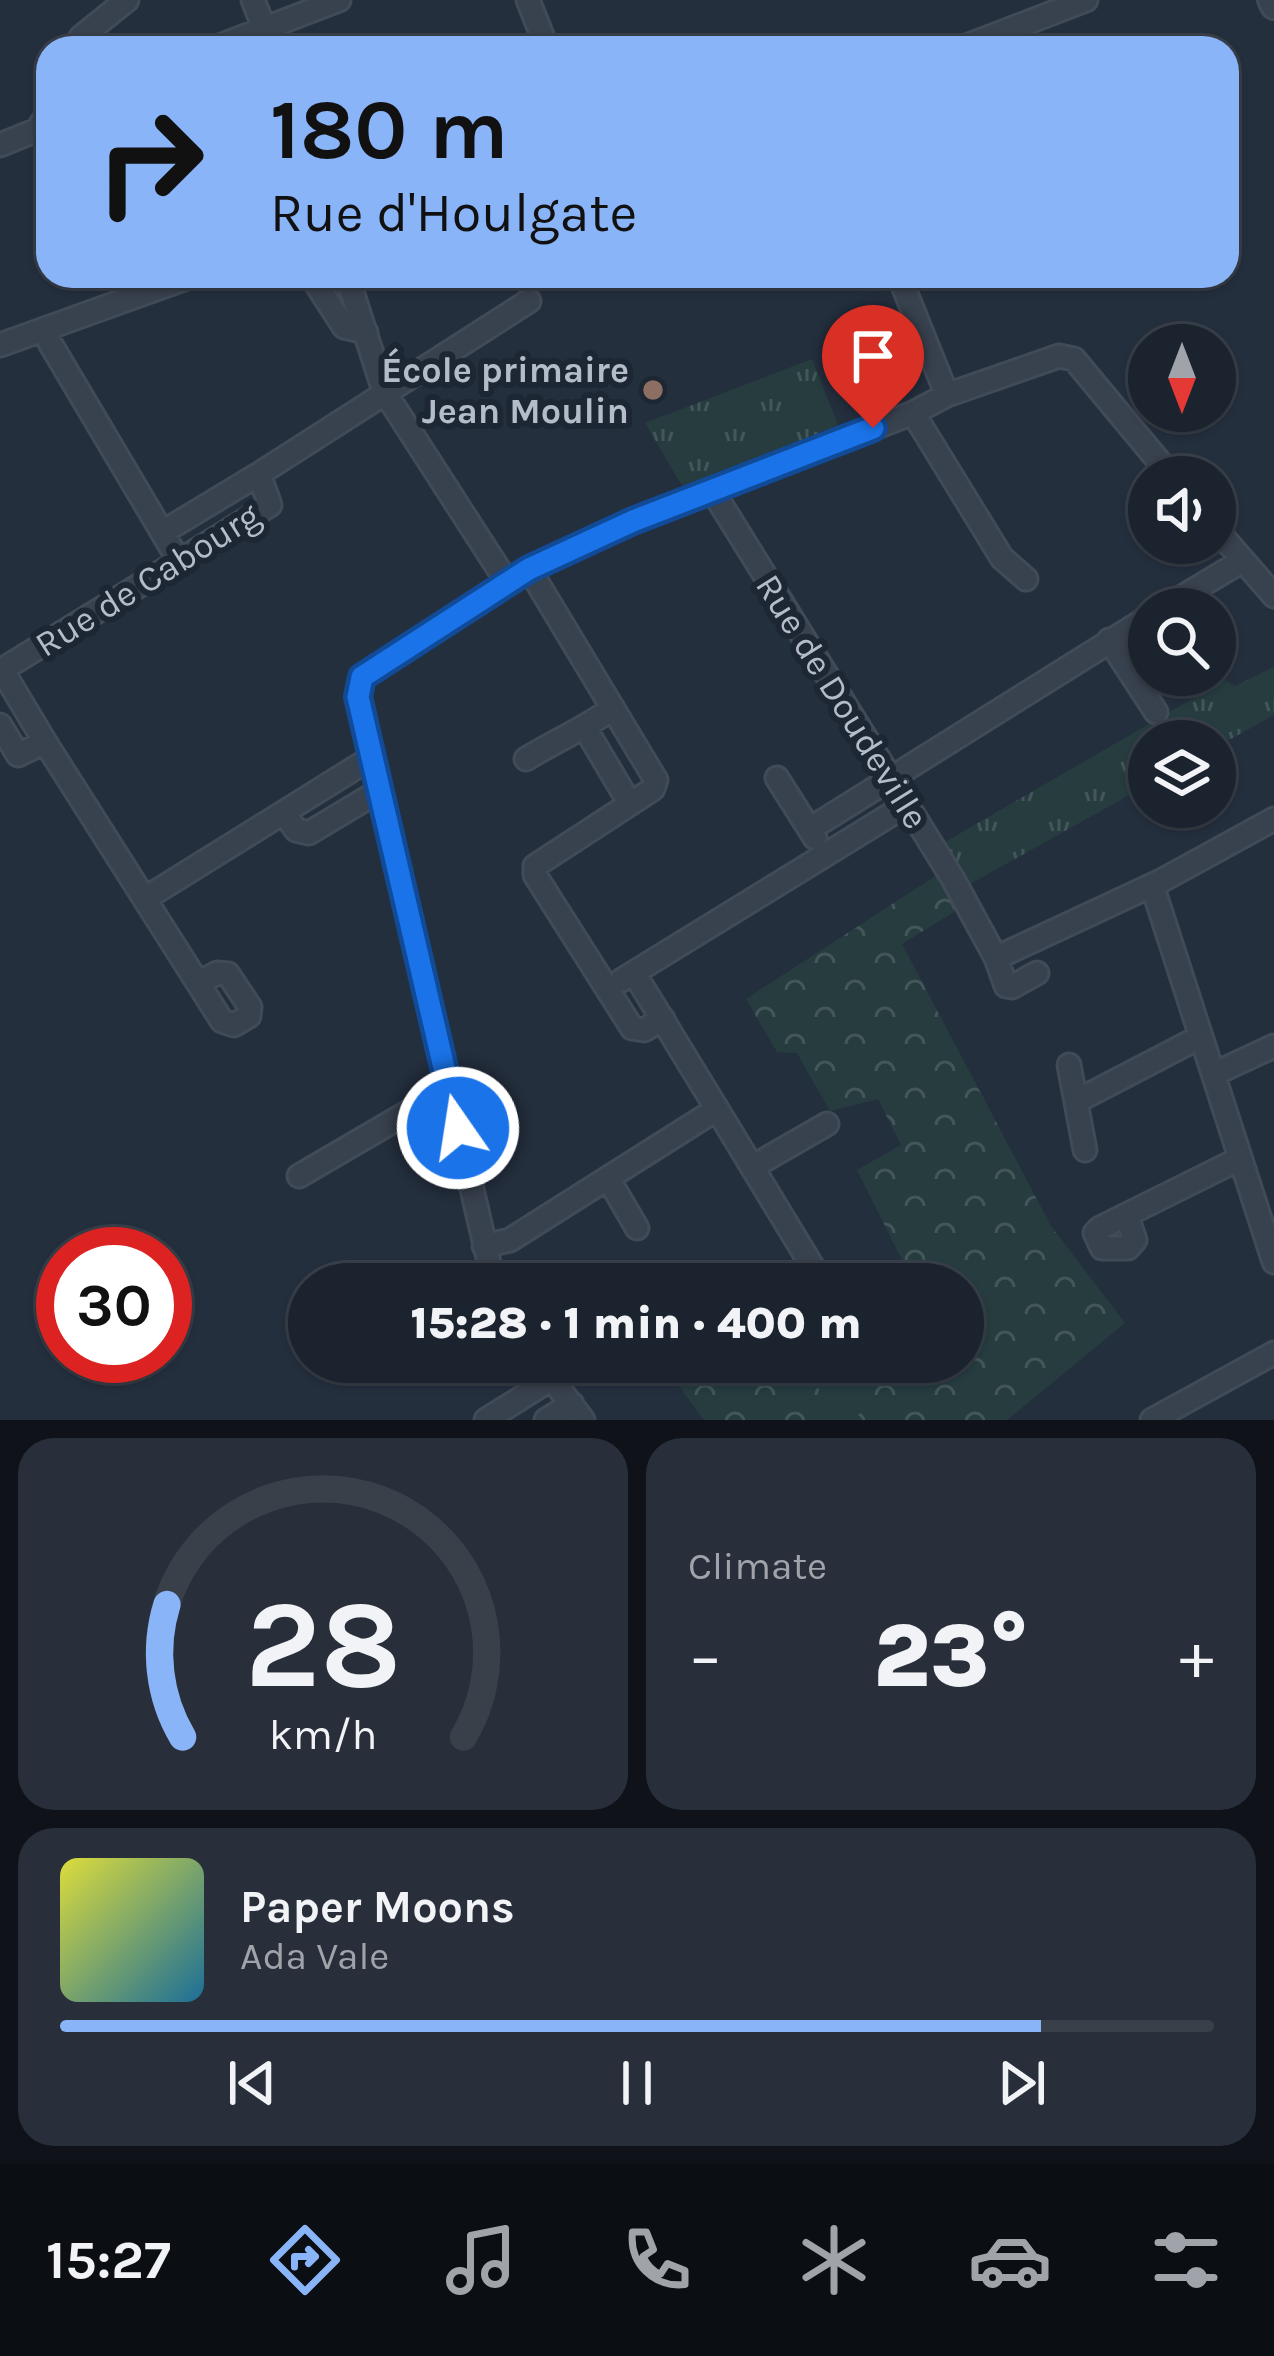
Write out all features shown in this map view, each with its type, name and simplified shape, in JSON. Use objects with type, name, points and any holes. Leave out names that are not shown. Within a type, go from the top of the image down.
[{"type":"street","points":[[81,36],[127,0]]},
{"type":"street","points":[[253,0],[267,36]]},
{"type":"street","points":[[272,36],[339,0]]},
{"type":"street","points":[[528,0],[542,36]]},
{"type":"street","points":[[992,36],[1086,0]]},
{"type":"street","points":[[2,140],[36,130]]},
{"type":"street","points":[[0,345],[160,288]]},
{"type":"street","points":[[319,288],[344,327],[366,332]]},
{"type":"street","points":[[351,288],[384,391],[507,582]]},
{"type":"street","points":[[904,288],[947,395]]},
{"type":"street","name":"Rue de Cabourg","points":[[163,532],[529,301]]},
{"type":"street","points":[[46,330],[178,559]]},
{"type":"street","points":[[488,1263],[358,697],[368,671],[529,569],[633,521],[913,413],[947,395],[1059,356],[1074,359],[1155,456]]},
{"type":"street","points":[[913,413],[1002,558],[1026,579]]},
{"type":"street","name":"Rue de Cabourg","points":[[1,671],[270,505],[259,474]]},
{"type":"street","name":"Rue de Doudeville","points":[[712,490],[908,804],[996,958]]},
{"type":"street","points":[[1236,554],[1274,596]]},
{"type":"street","points":[[1197,588],[1242,561]]},
{"type":"street","points":[[529,569],[656,780],[653,789],[535,866],[535,874],[632,1028],[647,1029],[663,1019]]},
{"type":"street","points":[[810,829],[1128,629]]},
{"type":"street","points":[[1109,640],[1156,712]]},
{"type":"street","points":[[1,671],[199,983]]},
{"type":"street","points":[[526,759],[613,708]]},
{"type":"street","points":[[0,725],[18,755],[45,742]]},
{"type":"street","points":[[589,726],[588,733],[630,804]]},
{"type":"street","points":[[146,898],[371,758]]},
{"type":"street","points":[[777,778],[824,855]]},
{"type":"street","points":[[284,813],[296,830],[308,833],[379,790]]},
{"type":"street","points":[[608,989],[908,804]]},
{"type":"street","points":[[1037,973],[1006,986],[996,958],[1152,885],[1274,819]]},
{"type":"street","points":[[1152,885],[1239,1159],[1264,1197],[1274,1262]]},
{"type":"street","points":[[634,973],[811,1263]]},
{"type":"street","points":[[1077,1101],[1200,1037]]},
{"type":"street","points":[[1214,1074],[1274,1046]]},
{"type":"street","points":[[1069,1064],[1085,1150]]},
{"type":"street","points":[[298,1175],[448,1088]]},
{"type":"street","points":[[484,1246],[510,1240],[717,1109]]},
{"type":"street","points":[[754,1166],[827,1124]]},
{"type":"street","points":[[1127,1217],[1239,1159]]},
{"type":"street","points":[[609,1180],[637,1228]]},
{"type":"street","points":[[1152,1420],[1274,1353]]},
{"type":"street","points":[[485,1420],[529,1383]]},
{"type":"street","points":[[546,1420],[577,1412],[555,1383]]},
{"type":"green space","points":[[812,359],[838,425],[684,489],[645,423]]},
{"type":"green space","points":[[1274,667],[1274,715],[1236,736],[1236,720],[1156,720],[1197,696],[1236,696],[1236,686]]},
{"type":"green space","points":[[1128,736],[1128,796],[965,887],[945,842]]},
{"type":"green space","points":[[937,875],[957,910],[902,944],[1051,1226],[1125,1323],[1007,1420],[704,1420],[679,1386],[984,1383],[984,1263],[904,1263],[857,1170],[901,1145],[878,1099],[830,1111],[797,1053],[777,1052],[746,999]]},
{"type":"green space","points":[[814,1383],[852,1383],[870,1405],[852,1420],[845,1420]]},
{"type":"place","name":"École primaire Jean Moulin","points":[[653,390]]},
{"type":"route","points":[[458,1128],[358,697],[362,677],[529,569],[633,521],[873,428]]}]
